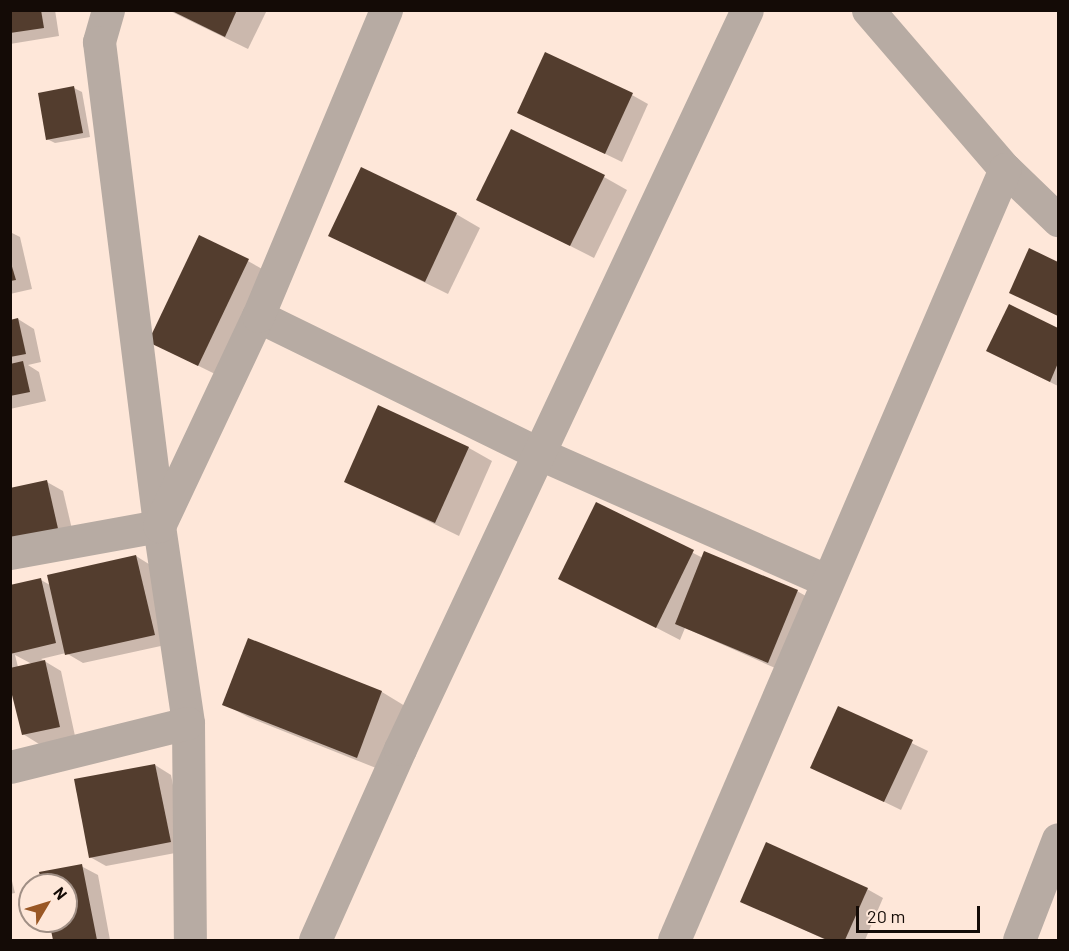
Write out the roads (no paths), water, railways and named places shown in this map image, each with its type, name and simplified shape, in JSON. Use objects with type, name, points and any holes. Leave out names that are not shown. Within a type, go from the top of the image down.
[{"type":"street","points":[[93,10],[99,42],[159,526],[188,723],[190,940]]},
{"type":"street","points":[[99,42],[108,10]]},
{"type":"street","points":[[159,526],[258,316],[386,10]]},
{"type":"street","points":[[315,940],[400,749],[747,10]]},
{"type":"street","points":[[868,10],[1005,169],[1059,220]]},
{"type":"street","points":[[674,940],[826,580],[1005,169]]},
{"type":"street","points":[[258,316],[540,454],[826,580]]},
{"type":"street","points":[[10,553],[159,526]]},
{"type":"street","points":[[10,767],[188,723]]},
{"type":"street","points":[[1019,940],[1059,839]]}]
